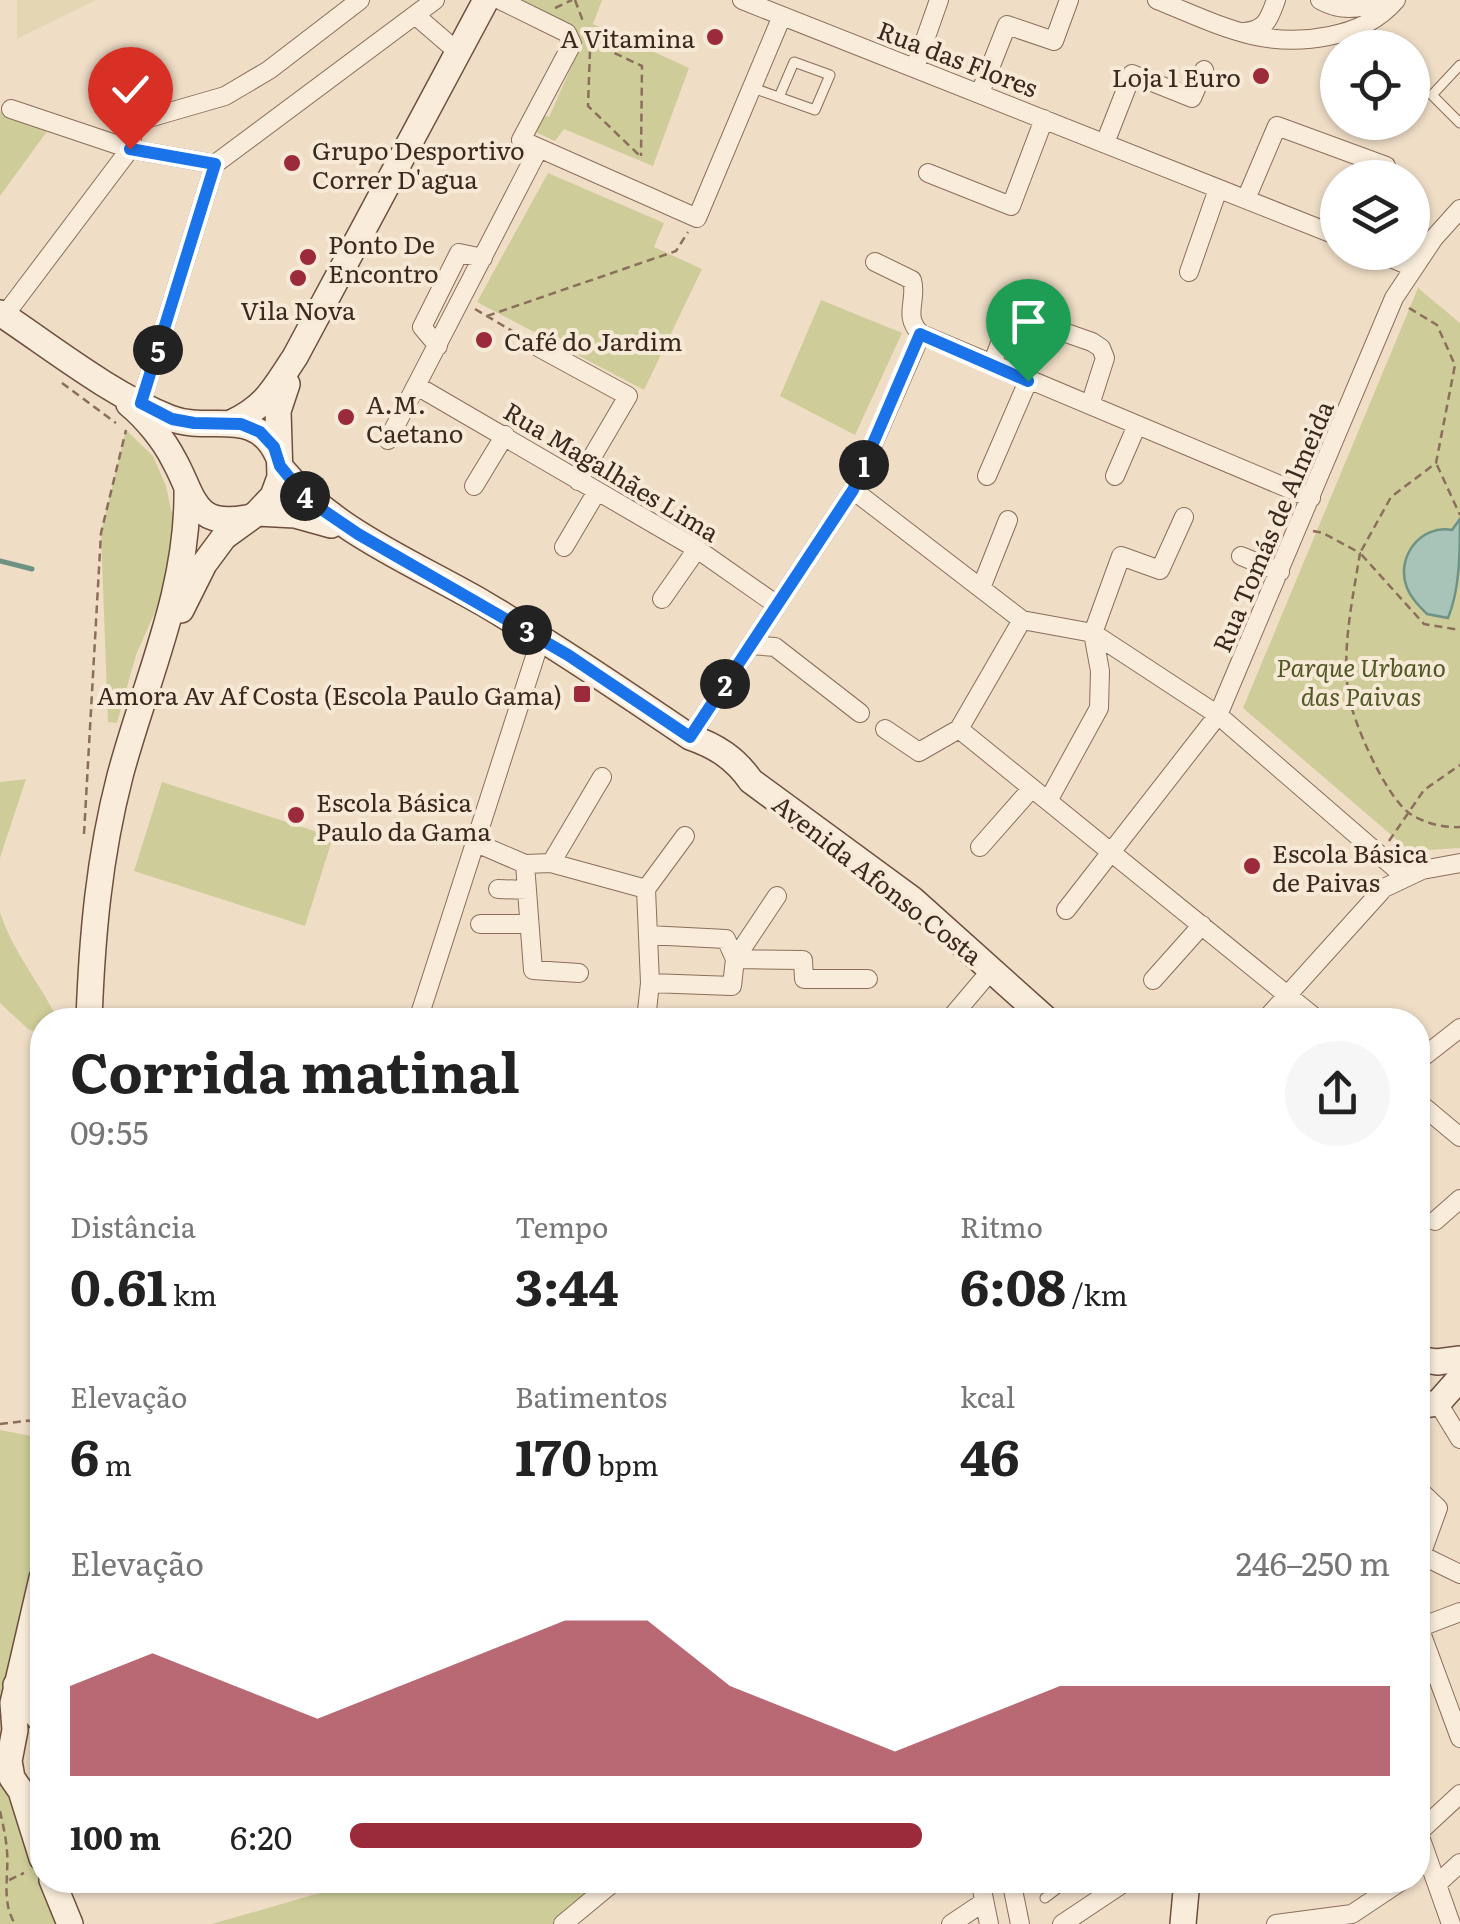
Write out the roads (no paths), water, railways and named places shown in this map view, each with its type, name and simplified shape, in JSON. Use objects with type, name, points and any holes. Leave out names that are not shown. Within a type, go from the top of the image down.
[{"type":"main road","points":[[90,1008],[96,893],[106,838],[178,581],[187,528],[184,458],[202,432],[254,412],[295,356],[486,0]]},
{"type":"main road","points":[[2,314],[94,375],[172,419],[226,423],[260,432],[308,500],[358,534]]},
{"type":"main road","points":[[158,654],[204,564],[224,537],[274,496],[279,462],[278,411],[295,356]]},
{"type":"main road","points":[[94,375],[140,413],[174,460],[193,502],[212,517],[312,518],[358,534]]},
{"type":"main road","name":"Avenida Afonso Costa","points":[[358,534],[541,638],[690,737],[713,745],[740,766],[751,782],[912,899],[1034,1008]]},
{"type":"main road","points":[[1430,1360],[1447,1374],[1434,1399]]},
{"type":"main road","points":[[30,1627],[13,1703],[9,1762],[12,1778],[30,1795]]},
{"type":"main road","points":[[16,1685],[30,1708]]},
{"type":"main road","points":[[13,1746],[30,1729]]},
{"type":"main road","points":[[56,1893],[70,1924]]},
{"type":"main road","points":[[1184,1924],[1186,1893]]},
{"type":"street","points":[[2,314],[130,149],[135,122],[225,96],[269,70],[360,0]]},
{"type":"street","points":[[141,403],[215,164],[435,0]]},
{"type":"street","points":[[500,0],[567,33],[572,44],[521,140],[697,218],[782,16]]},
{"type":"street","name":"Rua das Flores","points":[[742,0],[1320,229]]},
{"type":"street","points":[[915,68],[939,0]]},
{"type":"street","points":[[980,93],[1007,26],[1054,41],[1069,0]]},
{"type":"street","points":[[1157,0],[1238,33],[1276,41],[1312,39],[1362,27],[1396,0]]},
{"type":"street","points":[[1238,33],[1260,30],[1276,0]]},
{"type":"street","points":[[1320,0],[1344,9],[1360,8],[1378,0]]},
{"type":"street","points":[[415,15],[459,53]]},
{"type":"street","points":[[1105,143],[1132,74],[1192,98],[1204,70]]},
{"type":"street","points":[[11,108],[130,149],[215,164]]},
{"type":"street","name":"Rua das Flores","points":[[928,173],[1012,206],[1044,118]]},
{"type":"street","points":[[1246,199],[1277,126],[1370,160]]},
{"type":"street","points":[[388,440],[539,148]]},
{"type":"street","points":[[1189,272],[1218,189]]},
{"type":"street","name":"Rua Tomás de Almeida","points":[[1430,245],[1460,209]]},
{"type":"street","points":[[438,346],[422,328],[436,298],[459,254],[482,258]]},
{"type":"street","points":[[875,262],[912,280],[915,288],[910,316],[920,334],[1310,498]]},
{"type":"street","name":"Rua Tomás de Almeida","points":[[1066,910],[1218,715],[1394,298],[1410,270]]},
{"type":"street","points":[[992,364],[1015,315],[1092,342],[1101,348],[1105,358],[1090,406]]},
{"type":"street","points":[[690,737],[853,490],[920,334]]},
{"type":"street","points":[[538,347],[628,396],[578,481]]},
{"type":"street","points":[[987,476],[1028,381]]},
{"type":"street","name":"Rua Magalhães Lima","points":[[417,386],[505,434],[596,493],[697,550],[777,605]]},
{"type":"street","points":[[1114,476],[1136,425]]},
{"type":"street","points":[[474,486],[505,434]]},
{"type":"street","points":[[853,490],[1022,620],[1094,632],[1218,715],[1404,876]]},
{"type":"street","points":[[564,547],[596,493]]},
{"type":"street","points":[[1048,801],[1099,708],[1100,672],[1094,632],[1122,556],[1160,570],[1184,517]]},
{"type":"street","points":[[981,588],[1008,520]]},
{"type":"street","points":[[662,599],[697,550]]},
{"type":"street","points":[[1240,556],[1280,572]]},
{"type":"street","points":[[884,729],[919,752],[959,729],[1022,620]]},
{"type":"street","points":[[422,1008],[541,638]]},
{"type":"street","points":[[751,645],[775,647],[860,713]]},
{"type":"street","points":[[959,729],[1304,1008]]},
{"type":"street","points":[[551,864],[602,777]]},
{"type":"street","points":[[980,847],[1032,788]]},
{"type":"street","points":[[647,1008],[646,889],[685,836]]},
{"type":"street","points":[[474,842],[525,864],[551,864],[646,889]]},
{"type":"street","points":[[1276,1008],[1371,898],[1404,876],[1460,863]]},
{"type":"street","points":[[525,864],[533,970],[579,973]]},
{"type":"street","points":[[498,890],[527,890]]},
{"type":"street","points":[[650,983],[732,986],[735,959],[777,896]]},
{"type":"street","points":[[480,924],[529,924]]},
{"type":"street","points":[[1153,980],[1202,925]]},
{"type":"street","points":[[648,935],[726,940],[735,959]]},
{"type":"street","points":[[735,959],[802,960],[804,979],[868,979]]},
{"type":"street","points":[[959,1008],[992,968]]},
{"type":"street","points":[[1430,1052],[1460,1028]]},
{"type":"street","points":[[1430,1112],[1460,1137]]},
{"type":"street","points":[[1435,1221],[1460,1199]]},
{"type":"street","points":[[1434,1399],[1460,1440]]},
{"type":"street","points":[[1430,1500],[1438,1508],[1430,1530]]},
{"type":"street","points":[[1430,1559],[1460,1574]]},
{"type":"street","points":[[1430,1623],[1460,1612]]},
{"type":"street","points":[[1430,1659],[1460,1738]]},
{"type":"street","points":[[1430,1821],[1460,1794]]},
{"type":"street","points":[[1436,1884],[1460,1862]]},
{"type":"street","points":[[1430,1876],[1451,1924]]},
{"type":"street","points":[[564,1924],[601,1893]]},
{"type":"street","points":[[982,1893],[988,1924]]},
{"type":"street","points":[[1014,1893],[1020,1924]]},
{"type":"street","points":[[1062,1924],[1108,1893]]},
{"type":"street","points":[[1276,1924],[1352,1914],[1384,1893]]},
{"type":"street","points":[[951,1924],[984,1902]]},
{"type":"lane","points":[[751,86],[779,97],[815,110],[830,75],[794,62],[779,97]]},
{"type":"lane","points":[[1460,65],[1432,95],[1460,122]]},
{"type":"lane","points":[[1044,1898],[1051,1893]]},
{"type":"waterway","points":[[0,561],[32,569]]},
{"type":"place","name":"A Vitamina","points":[[715,37]]},
{"type":"place","name":"Loja 1 Euro","points":[[1261,76]]},
{"type":"place","name":"Grupo Desportivo Correr D'agua","points":[[292,163]]},
{"type":"place","name":"Ponto De Encontro","points":[[308,257]]},
{"type":"place","name":"Vila Nova","points":[[298,278]]},
{"type":"place","name":"Café do Jardim","points":[[484,340]]},
{"type":"place","name":"A.M. Caetano","points":[[346,417]]},
{"type":"place","name":"Amora Av Af Costa (Escola Paulo Gama)","points":[[582,694]]},
{"type":"place","name":"Escola Básica Paulo da Gama","points":[[296,815]]},
{"type":"place","name":"Escola Básica de Paivas","points":[[1252,866]]},
{"type":"park label","name":"Parque Urbano das Paivas","points":[[1361,680]]}]
